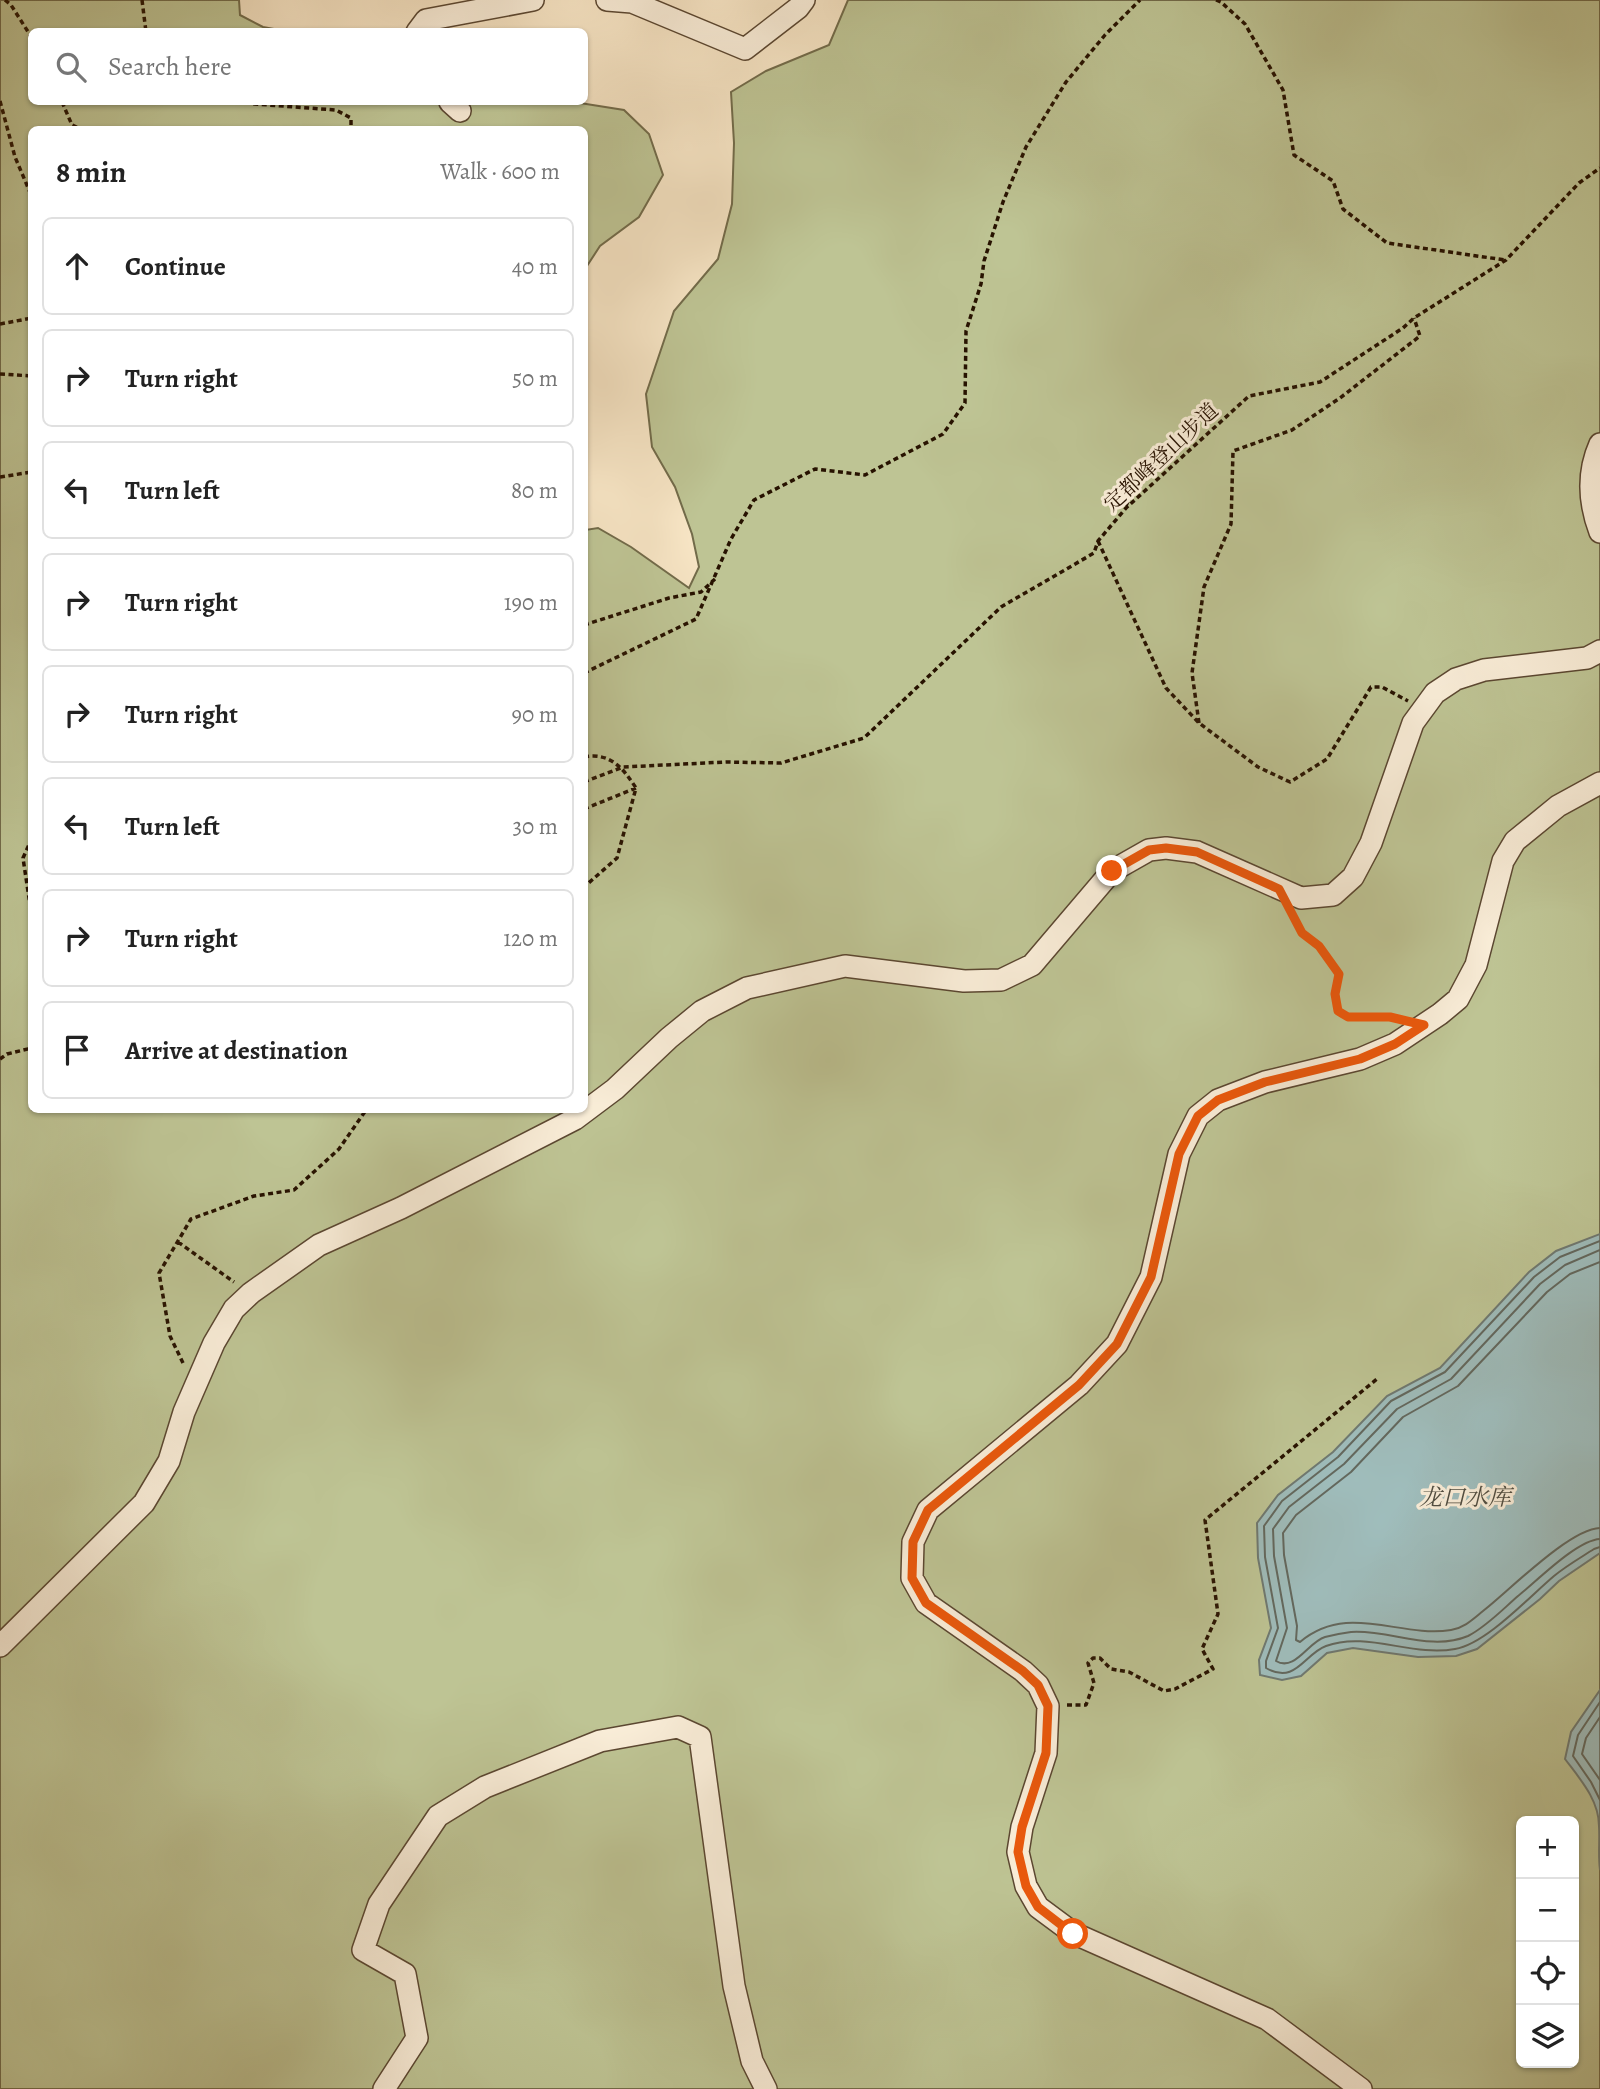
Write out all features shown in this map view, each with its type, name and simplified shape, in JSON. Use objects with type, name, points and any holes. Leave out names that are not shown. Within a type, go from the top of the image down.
[{"type":"street","points":[[420,28],[426,20],[533,0]]},
{"type":"street","points":[[607,0],[632,2],[745,50],[798,8],[804,0]]},
{"type":"street","points":[[1600,444],[1593,460],[1590,491],[1600,532]]},
{"type":"street","points":[[588,1109],[615,1089],[668,1038],[702,1011],[747,988],[845,966],[964,981],[1002,980],[1032,965],[1112,871],[1149,850],[1166,848],[1197,852],[1301,898],[1333,895],[1353,877],[1371,844],[1413,723],[1436,694],[1456,679],[1484,670],[1587,658],[1600,651]]},
{"type":"street","points":[[1361,2089],[1266,2019],[1073,1934],[1038,1907],[1026,1886],[1018,1852],[1022,1827],[1046,1753],[1048,1706],[1038,1685],[1023,1671],[926,1603],[912,1578],[913,1542],[928,1510],[1079,1385],[1117,1344],[1151,1277],[1179,1154],[1198,1116],[1218,1100],[1265,1082],[1360,1059],[1395,1044],[1458,999],[1476,965],[1503,861],[1515,841],[1558,806],[1600,783]]},
{"type":"street","points":[[0,1646],[144,1503],[169,1461],[184,1412],[214,1343],[233,1309],[319,1245],[401,1208],[583,1113]]},
{"type":"street","points":[[384,2089],[417,2038],[405,1974],[363,1950],[379,1904],[438,1816],[485,1787],[600,1741],[678,1727],[700,1737],[734,1986],[752,2061],[766,2089]]},
{"type":"path","points":[[5,0],[28,32]]},
{"type":"path","points":[[142,0],[146,28]]},
{"type":"path","points":[[588,671],[696,620],[732,540],[754,500],[815,469],[865,475],[943,434],[965,403],[966,331],[1003,202],[1026,147],[1066,82],[1104,35],[1140,0]]},
{"type":"path","points":[[1216,0],[1245,24],[1283,90],[1294,155],[1333,181],[1343,209],[1387,243],[1506,260]]},
{"type":"path","points":[[0,101],[15,158],[28,188]]},
{"type":"path","points":[[63,105],[74,126]]},
{"type":"path","points":[[280,105],[336,110],[351,118],[351,126]]},
{"type":"path","name":"定都峰登山步道","points":[[623,767],[726,762],[781,763],[864,738],[1000,607],[1094,552],[1098,541],[1126,508],[1249,396],[1320,382],[1506,260],[1579,183],[1600,168]]},
{"type":"path","points":[[1199,723],[1192,673],[1204,587],[1231,524],[1233,451],[1292,430],[1340,398],[1420,336],[1414,318]]},
{"type":"path","points":[[0,324],[28,319]]},
{"type":"path","points":[[0,374],[28,376]]},
{"type":"path","points":[[1126,508],[1135,483],[1168,452]]},
{"type":"path","points":[[0,477],[28,473]]},
{"type":"path","points":[[1098,541],[1166,688],[1199,723],[1258,767],[1290,782],[1327,759],[1371,687],[1382,687],[1423,710]]},
{"type":"path","points":[[588,624],[669,598],[701,592],[716,578]]},
{"type":"path","points":[[588,756],[596,755],[623,767],[636,788],[617,858],[588,883]]},
{"type":"path","points":[[588,780],[623,767]]},
{"type":"path","points":[[588,807],[636,788]]},
{"type":"path","points":[[28,847],[23,858],[28,891]]},
{"type":"path","points":[[1279,889],[1302,933],[1319,946],[1339,974],[1335,994],[1338,1011],[1348,1017],[1390,1017],[1424,1025]]},
{"type":"path","points":[[0,1059],[7,1054],[28,1049]]},
{"type":"path","points":[[195,1387],[170,1336],[159,1273],[177,1241],[191,1219],[254,1196],[294,1190],[339,1149],[364,1113]]},
{"type":"path","points":[[177,1241],[251,1293]]},
{"type":"path","points":[[1048,1706],[1086,1705],[1094,1683],[1088,1663],[1093,1658],[1100,1658],[1111,1669],[1129,1672],[1164,1691],[1175,1689],[1213,1669],[1202,1649],[1218,1614],[1205,1520],[1377,1379]]},
{"type":"green space","points":[[0,0],[239,0],[240,15],[268,28],[28,28],[28,105],[588,104],[624,110],[649,134],[663,175],[639,217],[600,246],[588,264],[588,126],[28,126],[28,1113],[588,1113],[588,530],[598,528],[631,547],[689,588],[699,567],[692,534],[675,487],[652,447],[646,394],[674,311],[718,259],[732,204],[734,143],[731,92],[766,71],[829,45],[848,0],[1600,0],[1600,2089],[0,2089]]},
{"type":"water","name":"龙口水库","points":[[1600,1234],[1600,1553],[1559,1581],[1477,1649],[1456,1656],[1418,1657],[1353,1648],[1327,1653],[1301,1676],[1282,1680],[1260,1675],[1259,1660],[1271,1628],[1258,1558],[1257,1523],[1278,1495],[1333,1452],[1387,1396],[1440,1368],[1529,1272],[1556,1251]]},
{"type":"water","points":[[1600,1690],[1600,1870],[1596,1807],[1588,1790],[1565,1759],[1571,1732]]},
{"type":"route","points":[[1073,1934],[1038,1907],[1026,1886],[1018,1852],[1022,1827],[1046,1753],[1048,1706],[1038,1685],[1023,1671],[926,1603],[912,1578],[913,1542],[928,1510],[1079,1385],[1117,1344],[1151,1277],[1179,1154],[1198,1116],[1218,1100],[1265,1082],[1360,1059],[1395,1044],[1424,1025],[1390,1017],[1348,1017],[1338,1011],[1335,994],[1339,974],[1319,946],[1302,933],[1279,889],[1197,852],[1166,848],[1149,850],[1112,871]]}]
